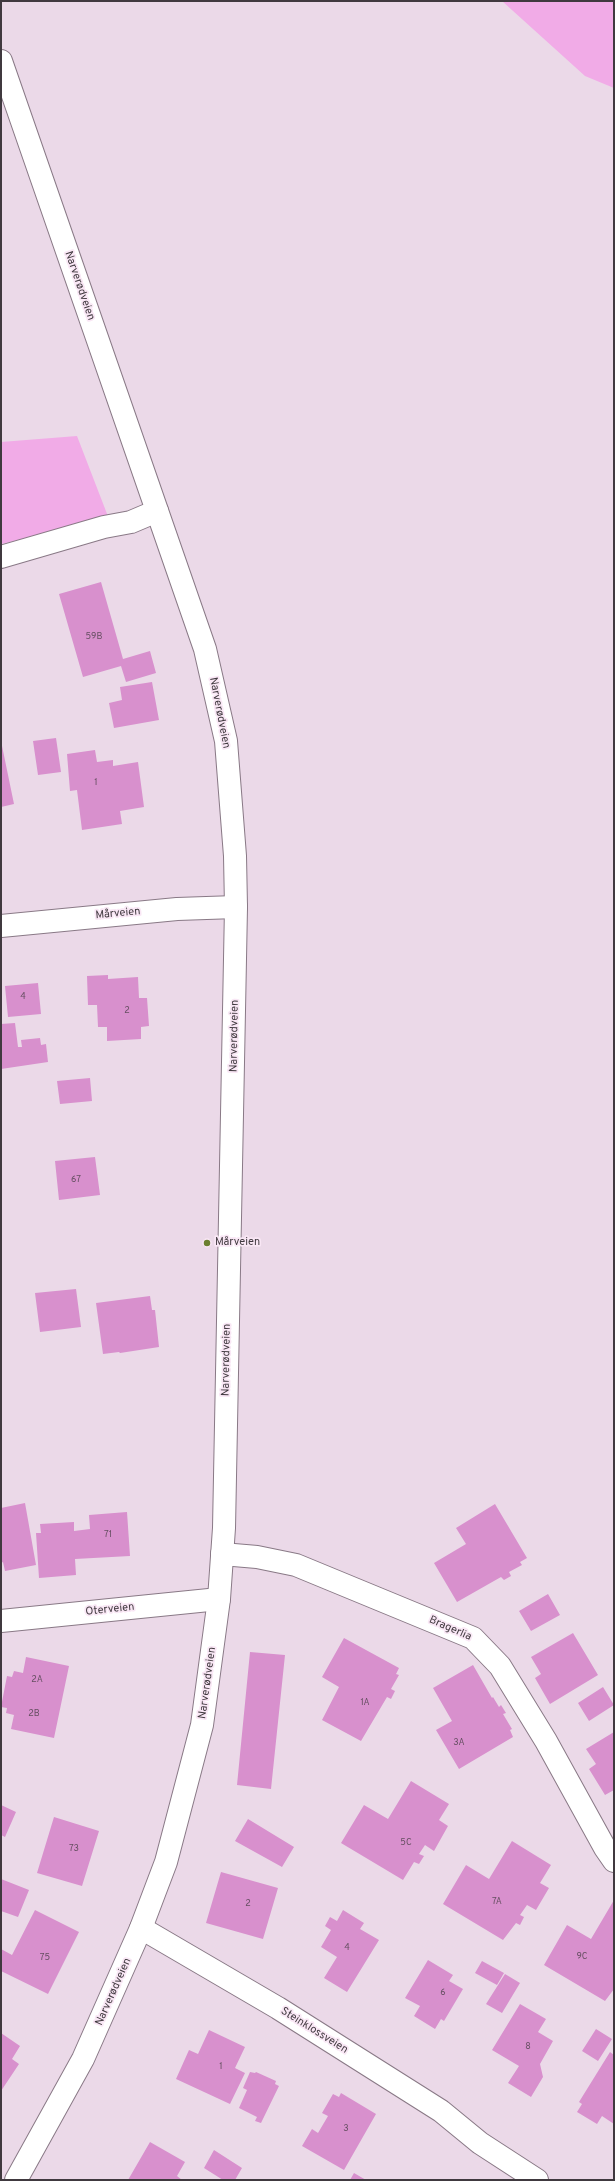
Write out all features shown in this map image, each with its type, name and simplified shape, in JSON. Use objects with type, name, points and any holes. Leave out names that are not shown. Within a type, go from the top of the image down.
[{"type":"main road","name":"Narverødveien","points":[[1,61],[205,649],[226,741],[235,856],[236,907],[224,1528],[220,1599],[202,1725],[166,1862],[141,1928],[83,2059],[16,2180]]},
{"type":"main road","points":[[1,557],[104,527],[131,522],[157,511]]},
{"type":"main road","name":"Mårveien","points":[[1,926],[177,909],[236,907]]},
{"type":"main road","name":"Bragerlia","points":[[222,1554],[257,1557],[296,1565],[473,1638],[500,1666],[546,1741],[605,1848],[614,1860]]},
{"type":"main road","name":"Oterveien","points":[[1,1621],[220,1599]]},
{"type":"main road","name":"Steinklossveien","points":[[141,1928],[278,2008],[441,2111],[480,2143],[537,2180]]},
{"type":"shaded area","points":[[502,1],[614,1],[614,88],[585,76]]},
{"type":"shaded area","points":[[77,436],[109,519],[1,544],[1,442]]},
{"type":"building","points":[[101,582],[123,659],[150,651],[156,673],[126,682],[121,666],[83,677],[59,594]]},
{"type":"building","points":[[152,682],[159,720],[114,728],[109,703],[122,700],[120,687]]},
{"type":"building","points":[[56,738],[61,772],[38,775],[33,741]]},
{"type":"building","points":[[1,741],[14,804],[1,807]]},
{"type":"building","points":[[95,750],[97,762],[113,760],[113,766],[138,762],[144,807],[120,811],[122,824],[82,830],[77,790],[70,791],[67,754]]},
{"type":"building","points":[[108,975],[108,979],[138,977],[139,998],[147,998],[149,1026],[141,1027],[141,1039],[107,1041],[107,1027],[98,1027],[97,1005],[88,1005],[87,976]]},
{"type":"building","points":[[38,983],[41,1014],[8,1017],[5,986]]},
{"type":"building","points":[[15,1023],[18,1047],[22,1047],[21,1040],[40,1038],[41,1045],[46,1044],[48,1062],[1,1069],[1,1024]]},
{"type":"building","points":[[90,1078],[92,1101],[60,1104],[57,1081]]},
{"type":"building","points":[[95,1157],[100,1195],[59,1200],[55,1161]]},
{"type":"building","points":[[76,1289],[81,1327],[40,1332],[35,1293]]},
{"type":"building","points":[[150,1296],[152,1310],[155,1310],[159,1347],[103,1354],[96,1303]]},
{"type":"building","points":[[25,1503],[36,1565],[5,1571],[3,1562],[1,1563],[1,1508]]},
{"type":"building","points":[[495,1504],[527,1558],[520,1562],[522,1565],[509,1572],[511,1576],[504,1580],[501,1577],[457,1602],[434,1563],[466,1544],[456,1528]]},
{"type":"building","points":[[127,1512],[130,1556],[75,1559],[76,1575],[39,1578],[36,1533],[41,1533],[40,1524],[74,1522],[74,1531],[90,1529],[89,1515]]},
{"type":"building","points":[[548,1594],[560,1615],[531,1631],[519,1611]]},
{"type":"building","points":[[573,1633],[598,1675],[550,1704],[535,1678],[541,1674],[531,1657]]},
{"type":"building","points":[[344,1638],[399,1668],[396,1674],[399,1675],[391,1689],[395,1691],[391,1699],[387,1697],[361,1741],[322,1720],[339,1687],[322,1677]]},
{"type":"building","points":[[250,1652],[285,1655],[271,1789],[237,1785]]},
{"type":"building","points":[[26,1657],[69,1666],[54,1738],[11,1729],[14,1715],[6,1713],[7,1708],[1,1707],[7,1676],[12,1677],[14,1671],[23,1673]]},
{"type":"building","points":[[473,1665],[492,1698],[493,1697],[499,1707],[501,1705],[506,1713],[503,1714],[512,1729],[510,1730],[513,1737],[459,1769],[436,1730],[452,1721],[433,1688]]},
{"type":"building","points":[[603,1687],[614,1705],[589,1721],[578,1703]]},
{"type":"building","points":[[614,1732],[614,1790],[605,1795],[589,1769],[596,1764],[586,1749]]},
{"type":"building","points":[[411,1781],[449,1804],[439,1820],[448,1826],[434,1851],[425,1845],[419,1854],[424,1856],[419,1864],[414,1862],[403,1880],[341,1843],[364,1805],[388,1819]]},
{"type":"building","points":[[1,1805],[16,1812],[5,1837],[1,1835]]},
{"type":"building","points":[[54,1817],[99,1831],[82,1886],[37,1873]]},
{"type":"building","points":[[248,1819],[294,1847],[282,1867],[235,1841]]},
{"type":"building","points":[[512,1841],[551,1865],[540,1883],[549,1888],[536,1910],[527,1905],[520,1915],[524,1917],[520,1925],[516,1923],[503,1940],[443,1904],[466,1865],[489,1879]]},
{"type":"building","points":[[221,1872],[278,1888],[263,1939],[206,1923]]},
{"type":"building","points":[[1,1879],[29,1890],[18,1917],[1,1911]]},
{"type":"building","points":[[614,1900],[614,1989],[605,2001],[544,1965],[567,1925],[591,1939]]},
{"type":"building","points":[[35,1910],[79,1932],[48,1994],[1,1971],[1,1949],[12,1955]]},
{"type":"building","points":[[343,1910],[364,1923],[360,1929],[379,1940],[347,1992],[324,1978],[337,1957],[321,1947],[331,1930],[325,1926],[330,1917],[337,1921]]},
{"type":"building","points":[[428,1960],[453,1975],[449,1981],[463,1989],[444,2021],[441,2019],[435,2029],[414,2016],[420,2006],[405,1998]]},
{"type":"building","points":[[482,1961],[504,1973],[497,1985],[475,1973]]},
{"type":"building","points":[[505,1974],[520,1983],[502,2013],[486,2004]]},
{"type":"building","points":[[520,2004],[546,2019],[538,2032],[553,2041],[540,2064],[543,2077],[531,2097],[508,2083],[519,2066],[492,2050]]},
{"type":"building","points":[[596,2029],[612,2039],[598,2061],[582,2051]]},
{"type":"building","points":[[209,2030],[245,2047],[235,2068],[245,2073],[230,2104],[176,2079],[189,2050],[198,2054]]},
{"type":"building","points":[[1,2033],[20,2046],[12,2059],[19,2064],[1,2091]]},
{"type":"building","points":[[610,2052],[614,2055],[614,2124],[602,2116],[597,2124],[577,2112],[582,2104],[579,2102]]},
{"type":"building","points":[[250,2072],[256,2072],[276,2081],[275,2084],[279,2086],[261,2123],[255,2121],[257,2117],[239,2108],[247,2090],[243,2088]]},
{"type":"building","points":[[341,2093],[376,2114],[344,2170],[302,2146],[312,2129],[318,2133],[328,2116],[322,2113],[333,2094],[339,2097]]},
{"type":"building","points":[[150,2142],[185,2162],[177,2176],[182,2180],[128,2180]]},
{"type":"building","points":[[214,2150],[242,2168],[235,2180],[223,2180],[204,2168]]},
{"type":"building","points":[[354,2173],[366,2180],[350,2180]]},
{"type":"place","name":"Mårveien","points":[[207,1243]]}]
